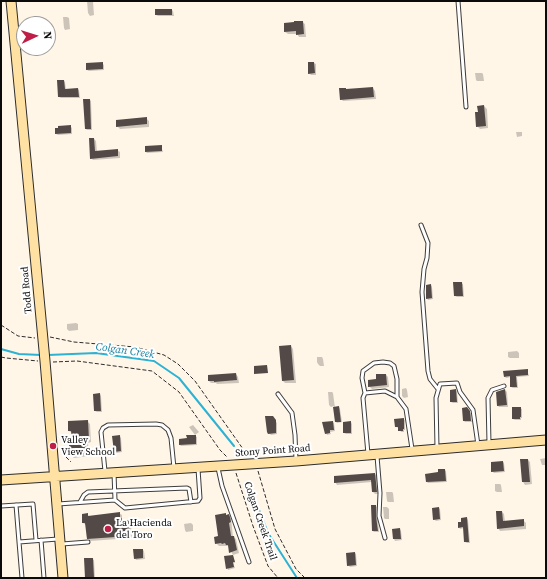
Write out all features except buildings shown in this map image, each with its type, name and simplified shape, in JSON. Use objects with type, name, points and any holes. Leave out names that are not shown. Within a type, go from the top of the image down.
[{"type":"main road","name":"Todd Road","points":[[11,1],[45,361],[63,578]]},
{"type":"main road","name":"Stony Point Road","points":[[1,480],[296,461],[546,440]]},
{"type":"lane","points":[[458,1],[466,107]]},
{"type":"lane","points":[[421,225],[428,243],[422,292],[428,371],[430,379],[438,389]]},
{"type":"lane","points":[[385,538],[380,516],[380,493],[363,398],[363,371],[374,363],[390,363],[394,366],[397,378],[397,397]]},
{"type":"lane","points":[[437,449],[436,405],[440,384],[457,383],[460,392],[473,410],[478,446]]},
{"type":"lane","points":[[489,445],[488,398],[492,390],[504,386]]},
{"type":"lane","points":[[364,393],[385,391],[397,397],[406,409],[412,452]]},
{"type":"lane","points":[[278,394],[292,413],[296,461]]},
{"type":"lane","points":[[115,500],[115,492],[109,472],[101,432],[103,428],[108,425],[162,425],[168,430],[171,438],[174,468]]},
{"type":"lane","points":[[218,466],[222,486],[249,562]]},
{"type":"lane","points":[[57,504],[115,500],[125,508],[198,501],[200,498],[198,467]]},
{"type":"lane","points":[[80,502],[84,495],[88,492],[187,488],[189,489],[191,502]]},
{"type":"lane","points":[[1,506],[33,504],[36,540]]},
{"type":"lane","points":[[16,505],[22,578]]},
{"type":"lane","points":[[41,540],[44,578]]},
{"type":"lane","points":[[19,542],[41,540],[88,542]]},
{"type":"path","points":[[1,325],[18,336],[43,340],[136,346],[164,355],[178,364],[195,381],[260,473],[275,529],[296,569],[305,578]]},
{"type":"path","points":[[1,357],[45,361],[77,361],[152,371],[179,392],[220,450],[234,465]]},
{"type":"path","points":[[66,457],[71,462]]},
{"type":"path","name":"Colgan Creek Trail","points":[[234,465],[253,526],[268,566],[278,578]]},
{"type":"waterway","name":"Colgan Creek","points":[[1,349],[19,354],[41,355]]},
{"type":"waterway","name":"Colgan Creek","points":[[48,355],[96,353],[154,361],[179,378],[234,446]]},
{"type":"waterway","name":"Colgan Creek","points":[[249,484],[268,533],[297,578]]},
{"type":"place","name":"Valley View School","points":[[53,446]]},
{"type":"place","name":"La Hacienda del Toro","points":[[108,529]]}]
